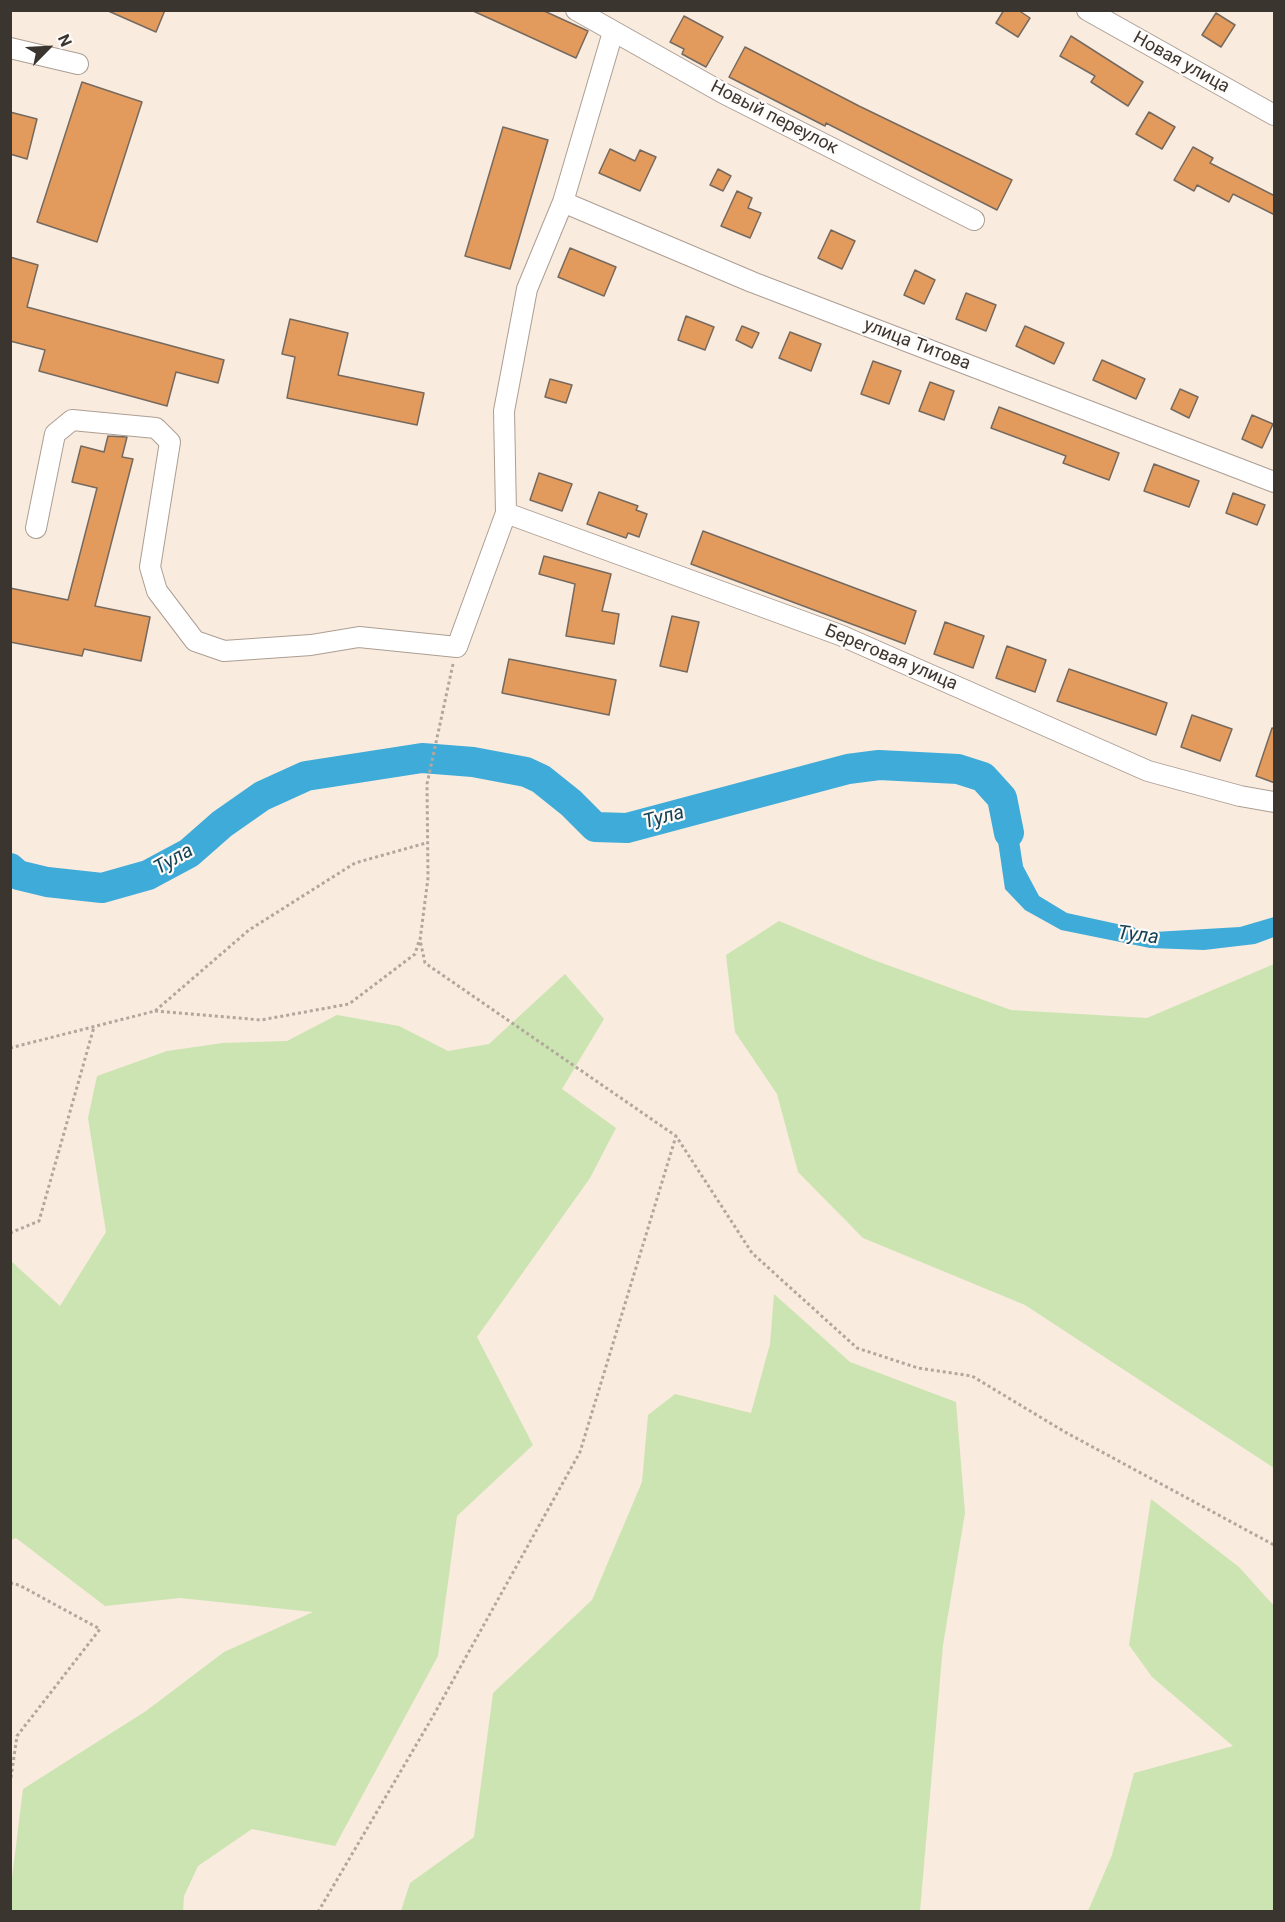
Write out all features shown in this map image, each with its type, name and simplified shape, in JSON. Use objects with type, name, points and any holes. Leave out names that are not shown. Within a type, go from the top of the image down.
[{"type":"street","name":"Новый переулок","points":[[576,10],[723,93],[975,220]]},
{"type":"street","name":"Новая улица","points":[[1087,10],[1275,115]]},
{"type":"street","points":[[36,528],[55,434],[72,420],[156,428],[170,442],[150,567],[157,591],[195,641],[224,651],[310,645],[359,637],[457,647],[506,513],[504,411],[527,290],[563,202],[613,32]]},
{"type":"street","points":[[10,48],[78,64]]},
{"type":"street","name":"улица Титова","points":[[563,202],[752,282],[1275,482]]},
{"type":"street","name":"Береговая улица","points":[[506,513],[840,635],[1148,771],[1240,796],[1275,802]]},
{"type":"path","points":[[10,1048],[155,1011],[261,1020],[349,1004],[415,954],[420,940],[428,878],[427,784],[433,744],[457,647]]},
{"type":"path","points":[[155,1011],[249,930],[355,863],[426,843]]},
{"type":"path","points":[[420,940],[425,963],[676,1136],[752,1253],[856,1348],[918,1368],[972,1376],[1065,1432],[1275,1545]]},
{"type":"path","points":[[10,1233],[39,1221],[94,1027]]},
{"type":"path","points":[[318,1911],[432,1718],[580,1452],[676,1136]]},
{"type":"path","points":[[10,1583],[19,1584],[100,1629],[18,1736],[10,1784]]},
{"type":"green space","points":[[779,921],[871,959],[1011,1010],[1147,1018],[1274,964],[1274,1468],[1025,1305],[863,1238],[798,1172],[777,1094],[735,1032],[726,955]]},
{"type":"green space","points":[[565,974],[604,1019],[562,1089],[616,1128],[590,1178],[477,1337],[533,1445],[457,1516],[438,1656],[335,1846],[252,1829],[198,1866],[184,1896],[183,1911],[11,1911],[11,1886],[23,1789],[146,1711],[224,1652],[313,1612],[180,1598],[105,1606],[16,1538],[11,1540],[11,1261],[60,1306],[106,1232],[88,1118],[97,1076],[167,1051],[223,1043],[287,1041],[337,1015],[399,1026],[448,1051],[489,1044]]},
{"type":"green space","points":[[774,1294],[850,1362],[956,1402],[965,1513],[943,1645],[920,1911],[401,1911],[410,1883],[474,1837],[493,1693],[592,1600],[642,1482],[648,1415],[675,1394],[751,1413],[770,1344]]},
{"type":"green space","points":[[1151,1499],[1239,1567],[1274,1606],[1274,1911],[1088,1911],[1112,1855],[1134,1773],[1233,1746],[1152,1677],[1129,1645]]},
{"type":"water","points":[[1005,789],[1012,796],[1023,866],[1039,896],[1067,913],[1154,932],[1240,927],[1274,917],[1274,937],[1255,944],[1204,950],[1150,948],[1061,930],[1025,910],[1005,889],[992,800]]},
{"type":"building","points":[[106,10],[165,10],[156,32]]},
{"type":"building","points":[[471,10],[542,10],[588,31],[576,58]]},
{"type":"building","points":[[1004,10],[1018,10],[1030,18],[1018,37],[996,23]]},
{"type":"building","points":[[1216,13],[1235,25],[1221,47],[1202,35]]},
{"type":"building","points":[[684,16],[723,37],[706,67],[682,54],[684,49],[670,42]]},
{"type":"building","points":[[1071,36],[1143,82],[1128,106],[1091,82],[1095,76],[1060,56]]},
{"type":"building","points":[[745,47],[859,106],[1012,180],[997,210],[826,123],[825,126],[729,77]]},
{"type":"building","points":[[82,82],[142,102],[97,242],[37,222]]},
{"type":"building","points":[[10,112],[37,119],[27,159],[10,154]]},
{"type":"building","points":[[1149,112],[1175,127],[1162,149],[1136,134]]},
{"type":"building","points":[[503,127],[548,140],[510,269],[465,256]]},
{"type":"building","points":[[1193,147],[1213,158],[1210,163],[1275,196],[1275,215],[1233,194],[1229,202],[1197,185],[1194,191],[1174,180]]},
{"type":"building","points":[[610,149],[635,161],[640,150],[656,157],[640,191],[599,173]]},
{"type":"building","points":[[718,169],[731,176],[723,191],[710,185]]},
{"type":"building","points":[[737,191],[752,198],[748,208],[761,213],[750,238],[721,226]]},
{"type":"building","points":[[831,230],[855,241],[842,269],[818,258]]},
{"type":"building","points":[[570,248],[616,267],[604,296],[558,277]]},
{"type":"building","points":[[10,257],[38,265],[27,307],[224,360],[218,383],[176,372],[167,406],[39,371],[45,350],[10,341]]},
{"type":"building","points":[[915,270],[935,280],[924,304],[904,295]]},
{"type":"building","points":[[966,293],[996,305],[986,331],[956,319]]},
{"type":"building","points":[[686,316],[714,327],[705,350],[678,340]]},
{"type":"building","points":[[290,319],[348,333],[338,375],[424,393],[417,425],[287,398],[295,357],[282,354]]},
{"type":"building","points":[[742,326],[759,333],[752,348],[736,340]]},
{"type":"building","points":[[1025,326],[1064,343],[1054,364],[1016,346]]},
{"type":"building","points":[[790,332],[821,344],[811,371],[779,358]]},
{"type":"building","points":[[1102,360],[1145,379],[1136,399],[1093,380]]},
{"type":"building","points":[[873,361],[901,371],[889,404],[861,394]]},
{"type":"building","points":[[550,379],[572,385],[566,403],[545,397]]},
{"type":"building","points":[[930,382],[954,391],[944,420],[919,411]]},
{"type":"building","points":[[1180,389],[1198,397],[1189,418],[1171,409]]},
{"type":"building","points":[[999,407],[1119,453],[1109,480],[1063,463],[1066,456],[991,428]]},
{"type":"building","points":[[1252,415],[1273,424],[1262,448],[1242,439]]},
{"type":"building","points":[[108,436],[127,437],[122,457],[133,459],[95,606],[150,617],[141,661],[84,649],[82,656],[10,642],[10,588],[68,600],[97,488],[72,482],[81,446],[104,452]]},
{"type":"building","points":[[1154,464],[1199,481],[1189,507],[1144,491]]},
{"type":"building","points":[[539,473],[572,484],[562,511],[530,500]]},
{"type":"building","points":[[599,492],[638,506],[636,510],[647,514],[639,537],[628,533],[626,538],[587,524]]},
{"type":"building","points":[[1233,493],[1265,505],[1257,525],[1226,513]]},
{"type":"building","points":[[703,531],[916,611],[905,644],[691,564]]},
{"type":"building","points":[[544,556],[611,574],[602,611],[619,614],[614,644],[566,636],[575,584],[539,574]]},
{"type":"building","points":[[672,616],[699,622],[687,672],[660,666]]},
{"type":"building","points":[[945,622],[984,636],[973,668],[934,654]]},
{"type":"building","points":[[1007,646],[1046,660],[1035,692],[996,678]]},
{"type":"building","points":[[509,659],[616,680],[609,715],[502,693]]},
{"type":"building","points":[[1069,669],[1167,703],[1156,735],[1057,701]]},
{"type":"building","points":[[1192,715],[1232,729],[1220,761],[1181,747]]},
{"type":"building","points":[[1272,728],[1275,729],[1275,783],[1256,776]]},
{"type":"waterway","name":"Тула","points":[[10,868],[18,875],[47,882],[102,888],[148,875],[189,853],[222,824],[262,796],[306,776],[422,758],[473,762],[526,772],[541,779],[571,803],[595,827],[627,828],[848,769],[879,765],[958,769],[983,777],[1002,798],[1009,833]]}]
